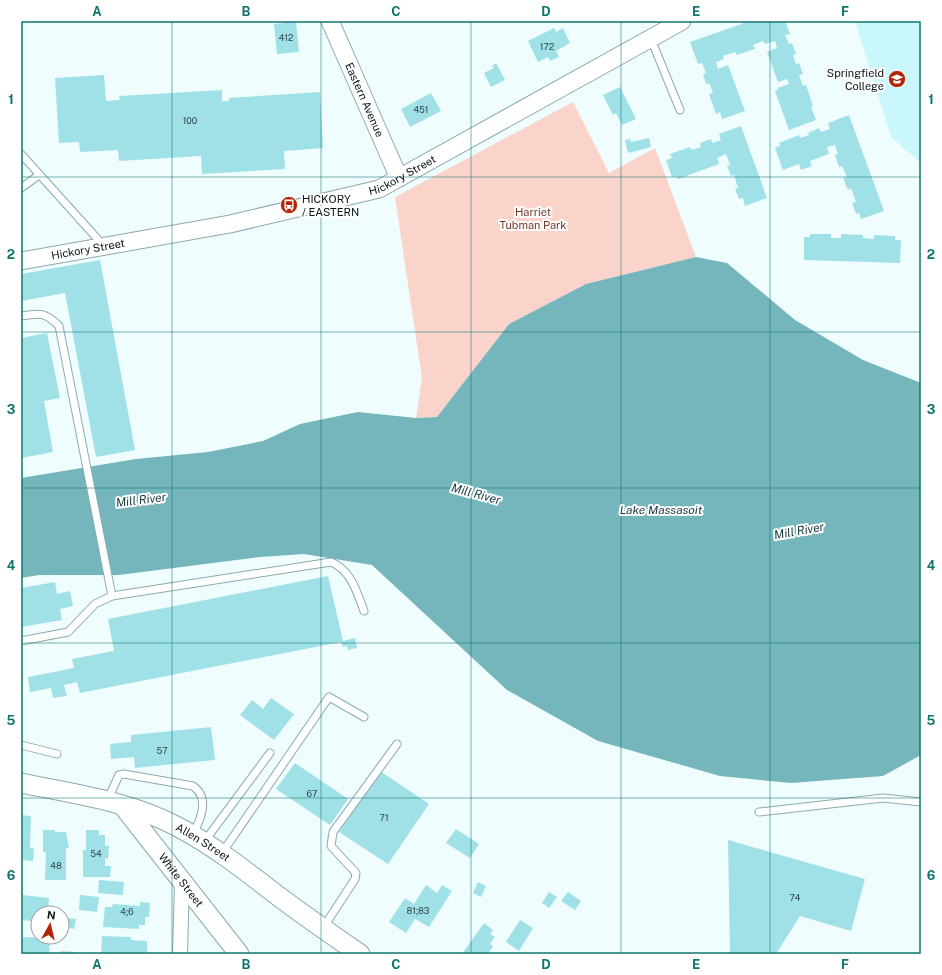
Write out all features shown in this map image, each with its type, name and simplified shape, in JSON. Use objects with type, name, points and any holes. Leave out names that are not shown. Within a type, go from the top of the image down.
[{"type":"main road","name":"Allen Street","points":[[21,783],[115,803],[165,821],[222,853],[322,928],[360,954]]},
{"type":"main road","name":"White Street","points":[[115,803],[182,882],[239,954]]},
{"type":"street","name":"Eastern Avenue","points":[[330,21],[399,178]]},
{"type":"street","name":"Hickory Street","points":[[21,261],[104,245],[230,224],[379,189],[682,21]]},
{"type":"street","points":[[180,954],[182,882]]},
{"type":"lane","points":[[651,38],[680,110]]},
{"type":"lane","points":[[21,154],[104,245]]},
{"type":"lane","points":[[21,188],[39,175]]},
{"type":"lane","points":[[21,316],[39,313],[50,317],[59,326],[112,596]]},
{"type":"lane","points":[[21,641],[68,632],[95,604],[112,596],[331,562],[341,566],[347,574],[356,589],[364,611]]},
{"type":"lane","points":[[222,853],[329,697],[364,717]]},
{"type":"lane","points":[[322,928],[355,879],[356,873],[332,846],[333,832],[397,744]]},
{"type":"lane","points":[[21,745],[56,754]]},
{"type":"lane","points":[[198,839],[270,753]]},
{"type":"lane","points":[[115,803],[116,779],[119,775],[124,774],[193,786],[200,793],[203,810],[198,839]]},
{"type":"lane","points":[[759,812],[882,798],[921,802]]},
{"type":"shaded area","name":"Springfield College","points":[[855,21],[921,21],[921,163],[891,137]]},
{"type":"green space","name":"Harriet Tubman Park","points":[[573,102],[609,173],[655,148],[696,257],[586,284],[509,324],[437,417],[416,418],[422,378],[395,197]]},
{"type":"water","name":"Lake Massasoit","points":[[696,257],[727,263],[795,320],[863,360],[921,383],[921,755],[883,776],[791,783],[720,776],[598,741],[507,690],[372,565],[304,554],[260,557],[119,575],[39,575],[21,578],[21,478],[136,459],[208,452],[263,441],[300,424],[358,412],[416,418],[437,417],[509,324],[586,284]]},
{"type":"building","points":[[750,21],[785,21],[790,34],[785,35],[789,44],[792,43],[796,54],[793,55],[796,64],[799,63],[803,74],[799,75],[803,86],[806,85],[813,106],[811,107],[816,120],[789,130],[775,91],[778,90],[777,88],[789,84],[787,79],[778,82],[767,52],[777,48],[775,41],[765,44],[763,41],[753,45],[755,49],[737,55],[735,52],[723,56],[724,59],[716,62],[718,69],[728,65],[745,111],[722,119],[720,112],[716,114],[709,94],[713,93],[709,83],[706,84],[703,74],[706,73],[702,63],[698,64],[690,42]]},
{"type":"building","points":[[296,22],[299,52],[277,54],[274,24]]},
{"type":"building","points":[[554,28],[556,32],[563,28],[570,43],[556,51],[559,57],[550,61],[548,57],[538,62],[528,41]]},
{"type":"building","points":[[496,63],[505,80],[491,87],[484,73],[494,68],[492,66]]},
{"type":"building","points":[[104,75],[106,101],[120,100],[119,96],[222,90],[222,101],[229,101],[229,98],[320,92],[323,148],[284,151],[285,169],[202,174],[201,156],[119,161],[118,150],[80,152],[79,142],[59,143],[55,78]]},
{"type":"building","points":[[620,87],[636,119],[622,125],[616,113],[613,115],[603,95]]},
{"type":"building","points":[[431,93],[441,111],[410,127],[401,109]]},
{"type":"building","points":[[849,115],[884,211],[861,219],[859,213],[856,214],[852,203],[856,202],[851,188],[848,190],[843,178],[847,177],[842,166],[839,167],[835,155],[838,154],[835,145],[827,147],[829,154],[810,161],[812,166],[801,170],[799,164],[783,170],[775,148],[780,146],[779,143],[799,135],[800,138],[809,135],[808,133],[819,128],[821,132],[830,129],[828,123]]},
{"type":"building","points":[[741,126],[767,198],[745,206],[743,198],[739,199],[735,189],[738,188],[734,175],[731,176],[727,166],[730,165],[726,154],[717,158],[719,164],[678,179],[676,176],[672,177],[666,160],[672,158],[670,154],[690,147],[692,150],[701,147],[700,143],[711,139],[712,143],[721,140],[719,134]]},
{"type":"building","points":[[649,138],[651,147],[628,153],[625,140],[630,139],[631,142]]},
{"type":"building","points":[[810,234],[831,234],[831,238],[841,238],[841,234],[863,235],[863,238],[874,239],[874,235],[895,236],[895,240],[901,240],[900,263],[804,260],[804,237],[810,237]]},
{"type":"building","points":[[100,260],[135,450],[96,457],[65,293],[21,301],[21,274]]},
{"type":"building","points":[[47,333],[60,398],[44,401],[53,452],[21,458],[21,338]]},
{"type":"building","points":[[328,576],[343,641],[355,638],[357,648],[348,650],[347,646],[343,647],[341,642],[80,693],[77,682],[64,685],[67,696],[53,698],[51,688],[30,692],[28,677],[74,668],[72,659],[114,651],[108,619]]},
{"type":"building","points":[[55,582],[57,594],[70,591],[73,606],[60,609],[62,620],[21,627],[21,588]]},
{"type":"building","points":[[271,698],[294,714],[274,740],[240,715],[252,700],[263,709]]},
{"type":"building","points":[[211,727],[215,760],[135,768],[134,757],[111,759],[110,744],[131,742],[131,735]]},
{"type":"building","points":[[295,763],[348,799],[330,825],[276,789]]},
{"type":"building","points":[[380,771],[429,804],[388,864],[339,832]]},
{"type":"building","points":[[21,815],[31,816],[30,848],[34,848],[33,861],[21,860]]},
{"type":"building","points":[[456,829],[479,844],[470,858],[446,843]]},
{"type":"building","points":[[43,830],[66,832],[69,848],[66,848],[66,880],[45,880],[46,852],[43,852]]},
{"type":"building","points":[[86,830],[99,830],[99,835],[105,835],[105,846],[109,846],[108,859],[105,858],[105,866],[111,866],[110,877],[83,877],[83,850],[86,850]]},
{"type":"building","points":[[728,840],[865,879],[851,931],[800,916],[776,954],[730,954]]},
{"type":"building","points":[[99,880],[124,882],[123,895],[98,893]]},
{"type":"building","points":[[478,882],[486,886],[481,897],[473,893]]},
{"type":"building","points":[[426,885],[437,893],[442,885],[452,891],[429,927],[415,919],[406,933],[389,922],[405,898],[414,904]]},
{"type":"building","points":[[549,892],[557,897],[549,908],[542,903]]},
{"type":"building","points":[[568,892],[581,901],[575,910],[561,901]]},
{"type":"building","points":[[23,895],[49,898],[49,905],[30,905],[30,921],[21,920],[21,900]]},
{"type":"building","points":[[80,895],[99,897],[97,912],[79,910]]},
{"type":"building","points":[[140,902],[150,903],[149,917],[145,917],[145,925],[139,925],[139,929],[103,927],[105,907],[112,907],[113,904],[140,906]]},
{"type":"building","points":[[70,918],[76,919],[74,929],[70,928]]},
{"type":"building","points":[[520,920],[533,928],[519,951],[506,942]]},
{"type":"building","points":[[484,923],[493,930],[490,934],[495,937],[490,944],[493,946],[488,954],[462,954]]},
{"type":"building","points":[[102,936],[131,937],[131,940],[147,941],[147,954],[101,954]]},
{"type":"building","points":[[21,937],[30,937],[30,945],[50,945],[49,954],[21,954]]},
{"type":"building","points":[[61,951],[76,952],[76,954],[60,954]]},
{"type":"place","name":"Springfield College","points":[[897,79]]},
{"type":"place","name":"HICKORY / EASTERN","points":[[289,205]]},
{"type":"water label","name":"Mill River","points":[[476,494]]},
{"type":"water label","name":"Mill River","points":[[141,500]]},
{"type":"water label","name":"Mill River","points":[[799,531]]}]
